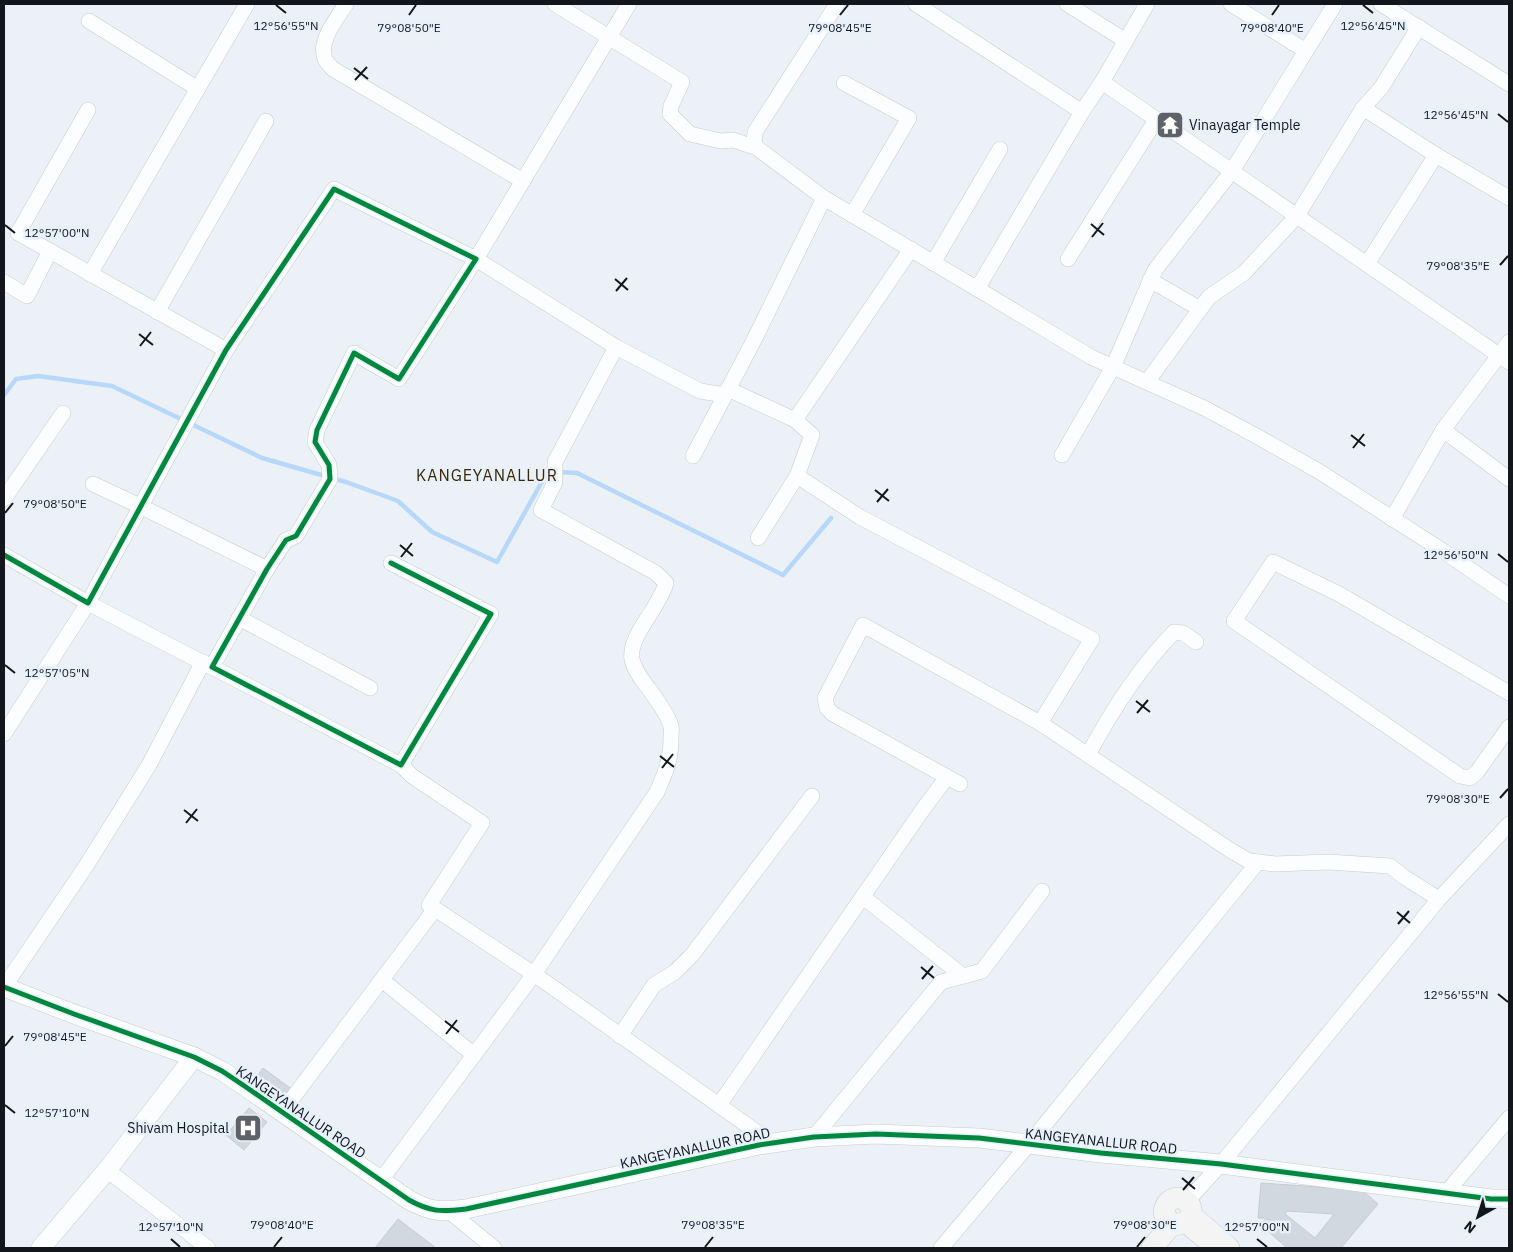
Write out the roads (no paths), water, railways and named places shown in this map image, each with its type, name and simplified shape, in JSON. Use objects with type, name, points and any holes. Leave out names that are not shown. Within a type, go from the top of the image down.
[{"type":"main road","points":[[1152,1248],[1184,1216]]},
{"type":"main road","points":[[1184,1216],[1217,1248]]},
{"type":"main road","points":[[1184,1216],[1229,1248]]},
{"type":"street","points":[[90,274],[247,4]]},
{"type":"street","points":[[346,4],[325,39],[323,49],[326,61],[333,69],[523,181]]},
{"type":"street","points":[[555,4],[610,36],[682,82],[671,106],[670,114],[690,134],[721,140],[733,140],[757,148],[824,198],[1068,344],[1091,357],[1204,408],[1320,472],[1509,596]]},
{"type":"street","points":[[4,987],[86,866],[139,782],[207,665],[240,618],[267,569],[286,540],[296,536],[329,472],[316,442],[317,430],[354,353],[399,379],[476,259],[629,4]]},
{"type":"street","points":[[757,148],[754,142],[755,132],[837,4]]},
{"type":"street","points":[[916,4],[1082,112]]},
{"type":"street","points":[[1067,4],[1126,41]]},
{"type":"street","points":[[977,289],[1147,4]]},
{"type":"street","points":[[1230,4],[1306,51]]},
{"type":"street","points":[[1062,454],[1113,367],[1155,270],[1232,171],[1335,4]]},
{"type":"street","points":[[1381,4],[1509,84]]},
{"type":"street","points":[[88,21],[198,88]]},
{"type":"street","points":[[1147,382],[1209,297],[1244,272],[1297,216],[1363,108],[1381,88],[1419,27]]},
{"type":"street","points":[[1102,82],[1504,359]]},
{"type":"street","points":[[844,83],[909,118],[852,215]]},
{"type":"street","points":[[1363,108],[1509,198]]},
{"type":"street","points":[[88,110],[18,233],[226,350]]},
{"type":"street","points":[[1068,259],[1156,120]]},
{"type":"street","points":[[157,312],[266,121]]},
{"type":"street","points":[[933,263],[1000,149]]},
{"type":"street","points":[[1367,264],[1436,154]]},
{"type":"street","points":[[4,734],[88,603],[226,350],[334,189],[476,259],[616,348],[700,391],[727,392],[796,420],[812,435],[797,476],[758,538]]},
{"type":"street","points":[[693,456],[784,281],[824,198]]},
{"type":"street","points":[[796,420],[911,249]]},
{"type":"street","points":[[4,282],[28,296],[50,251]]},
{"type":"street","points":[[1150,280],[1200,309]]},
{"type":"street","points":[[1392,519],[1443,430],[1504,359],[1509,342]]},
{"type":"street","points":[[381,1180],[534,974],[658,792],[669,764],[672,726],[632,660],[632,647],[660,599],[666,583],[656,573],[541,510],[555,482],[556,462],[616,348]]},
{"type":"street","points":[[4,499],[63,413]]},
{"type":"street","points":[[1443,430],[1509,479]]},
{"type":"street","points":[[797,476],[860,517],[1092,639],[1040,722]]},
{"type":"street","points":[[92,484],[267,569]]},
{"type":"street","points":[[4,555],[88,603],[401,765],[412,776],[482,823],[429,906],[534,974],[772,1143]]},
{"type":"street","points":[[1509,693],[1339,594],[1273,562],[1234,621],[1460,776],[1470,778],[1477,772],[1509,727]]},
{"type":"street","points":[[391,563],[491,614],[401,765]]},
{"type":"street","points":[[240,618],[370,688]]},
{"type":"street","points":[[719,1105],[921,812],[954,780],[833,714],[827,708],[825,698],[863,625],[1040,722],[1249,861],[1275,864],[1328,862],[1390,866],[1439,899]]},
{"type":"street","points":[[1088,755],[1124,694],[1154,653],[1174,632],[1183,633],[1196,642]]},
{"type":"street","points":[[620,1036],[654,986],[675,972],[692,955],[812,796]]},
{"type":"street","points":[[1184,1216],[1221,1164],[1439,899],[1509,824]]},
{"type":"street","points":[[941,1248],[1029,1144],[1258,862]]},
{"type":"street","points":[[814,1137],[942,982],[982,971],[1042,891]]},
{"type":"street","points":[[863,897],[963,976]]},
{"type":"street","points":[[282,1112],[435,910]]},
{"type":"street","points":[[382,980],[474,1054]]},
{"type":"street","name":"KANGEYANALLUR ROAD","points":[[4,987],[194,1056],[222,1071],[409,1200],[433,1211],[466,1209],[681,1161],[772,1143],[814,1137],[876,1134],[979,1138],[1100,1153],[1221,1164],[1509,1200]]},
{"type":"street","points":[[41,1248],[107,1170],[194,1056]]},
{"type":"street","points":[[1446,1193],[1509,1118]]},
{"type":"street","points":[[107,1170],[208,1248]]},
{"type":"street","points":[[449,1211],[494,1248]]},
{"type":"waterway","points":[[4,395],[16,379],[38,376],[112,386],[262,458],[346,482],[398,501],[432,532],[497,562],[548,471],[550,471]]},
{"type":"waterway","points":[[558,472],[577,473],[783,575],[831,518]]},
{"type":"place","name":"Vinayagar Temple","points":[[1170,125]]},
{"type":"place","name":"Shivam Hospital","points":[[248,1128]]},
{"type":"district","name":"KANGEYANALLUR","points":[[487,475]]}]
